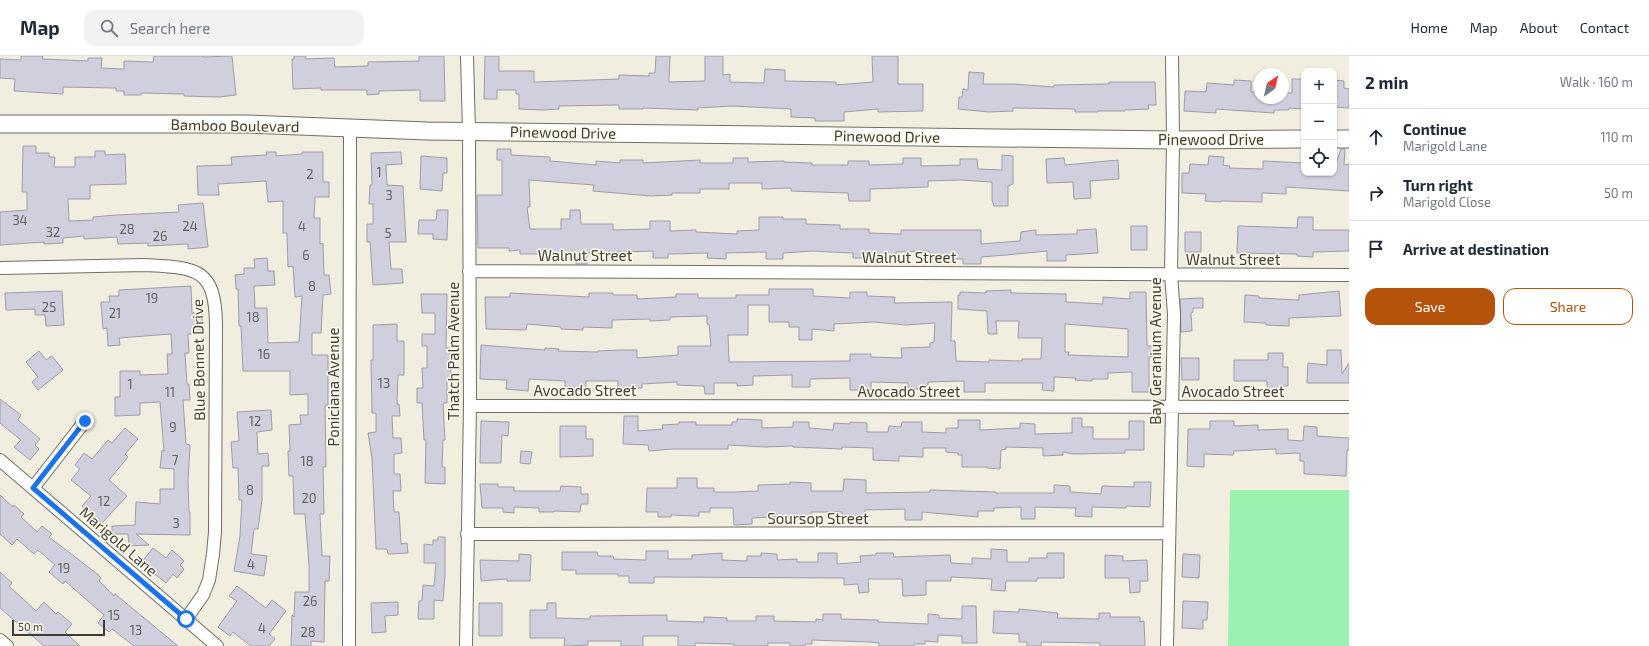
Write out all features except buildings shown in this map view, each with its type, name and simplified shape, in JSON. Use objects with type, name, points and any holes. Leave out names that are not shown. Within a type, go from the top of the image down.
[{"type":"main road","name":"Bamboo Boulevard","points":[[0,124],[248,124],[469,131]]},
{"type":"main road","name":"Pinewood Drive","points":[[469,131],[1173,140],[1301,139]]},
{"type":"main road","points":[[1337,139],[1349,139]]},
{"type":"street","name":"Thatch Palm Avenue","points":[[466,646],[470,406],[469,131],[467,56]]},
{"type":"street","name":"Bay Geranium Avenue","points":[[1167,646],[1174,314],[1171,275],[1173,140],[1172,56]]},
{"type":"street","name":"Poniciana Avenue","points":[[348,646],[350,128]]},
{"type":"street","name":"Blue Bonnet Drive","points":[[0,268],[145,265],[167,267],[195,272],[205,279],[211,288],[216,306],[215,532],[211,571],[207,584],[201,600],[186,619]]},
{"type":"street","name":"Walnut Street","points":[[469,270],[1349,276]]},
{"type":"street","name":"Avocado Street","points":[[470,406],[1349,406]]},
{"type":"street","points":[[33,488],[85,421]]},
{"type":"street","name":"Marigold Lane","points":[[0,460],[217,646]]},
{"type":"street","name":"Soursop Street","points":[[468,534],[1169,534]]},
{"type":"street","points":[[0,640],[7,646]]},
{"type":"green space","points":[[1230,490],[1349,490],[1349,646],[1228,646]]},
{"type":"route","points":[[85,421],[33,488],[186,619]]}]
